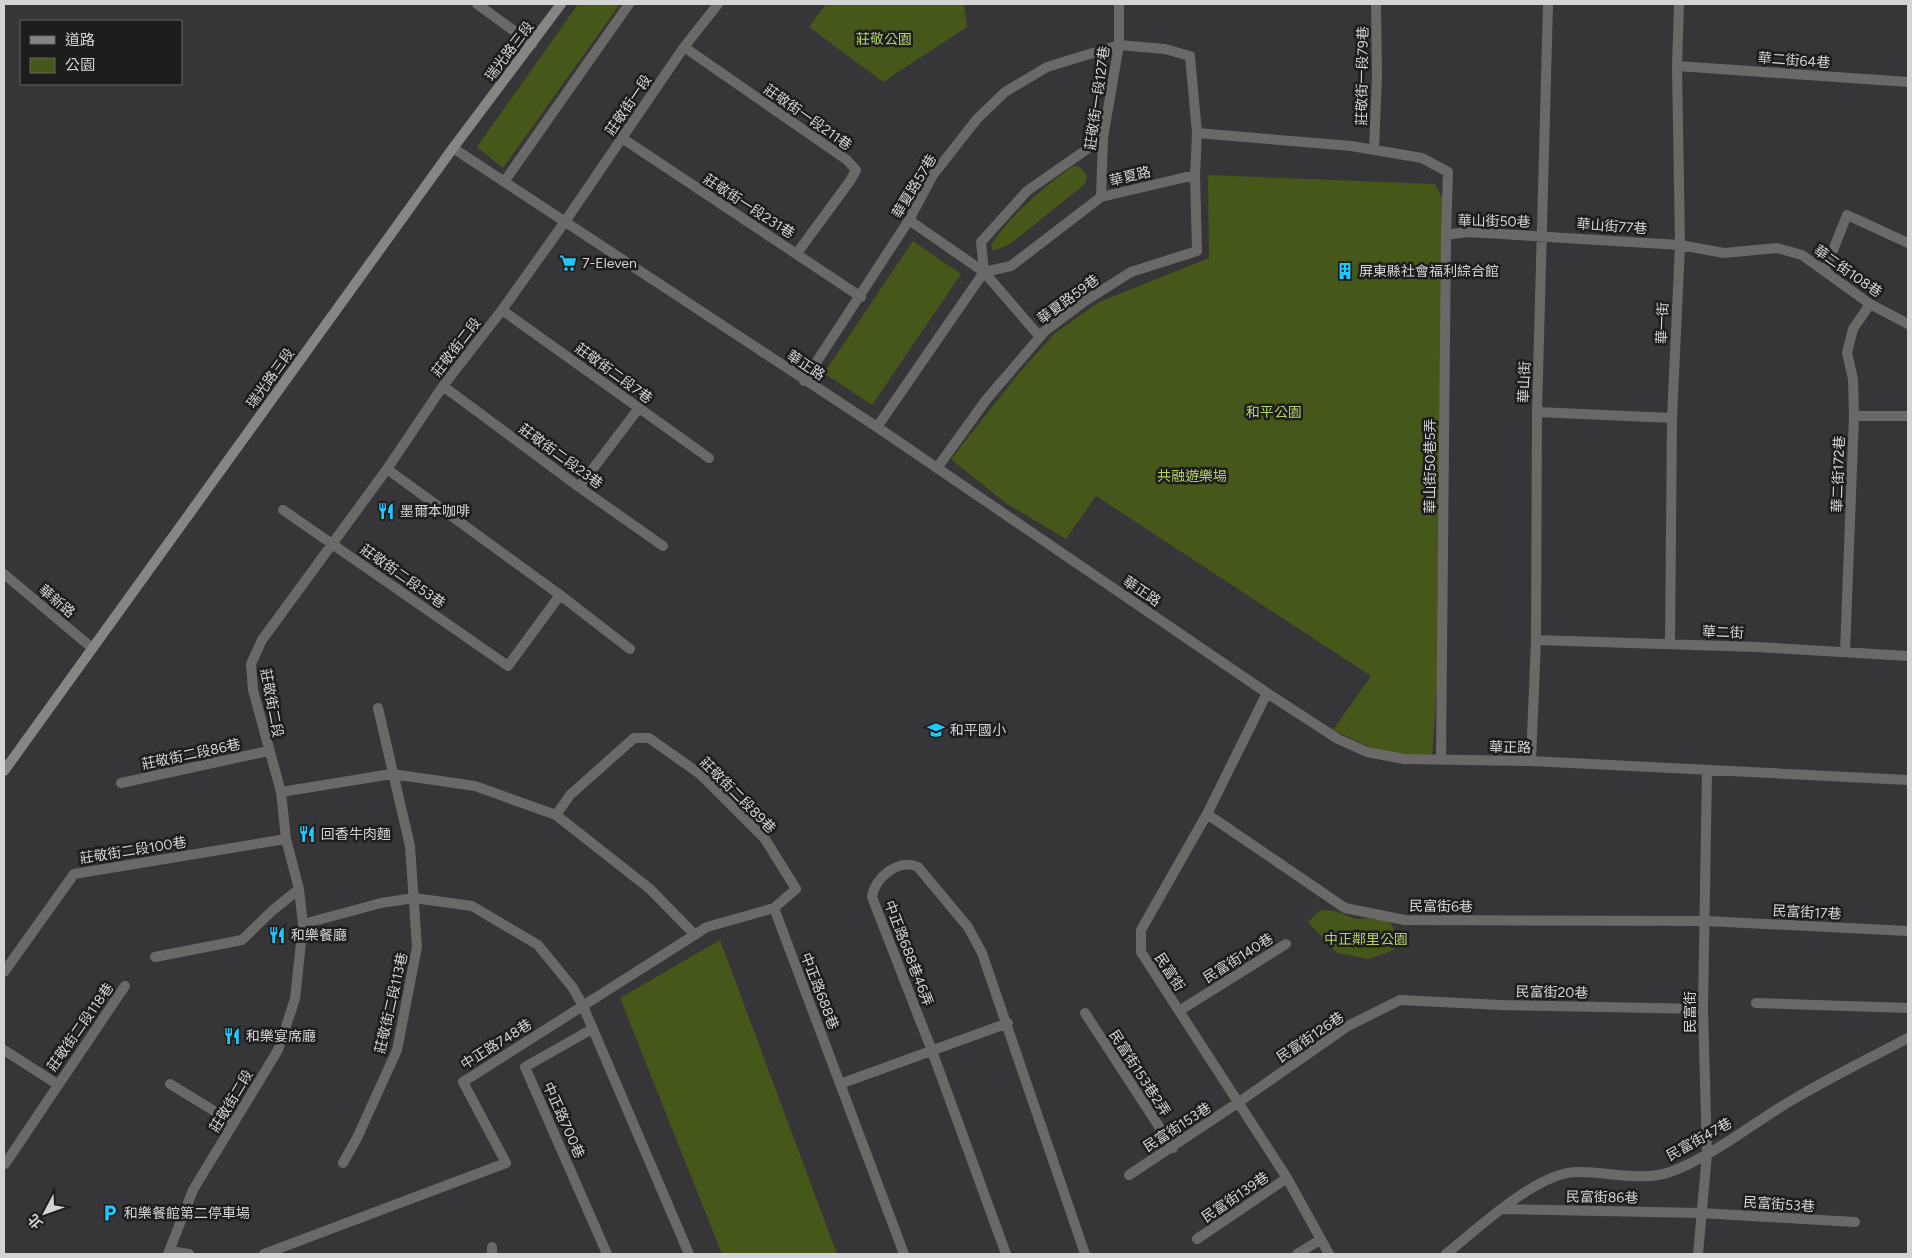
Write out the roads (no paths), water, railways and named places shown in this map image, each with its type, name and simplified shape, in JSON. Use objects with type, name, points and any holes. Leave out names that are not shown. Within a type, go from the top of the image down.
[{"type":"street","points":[[477,4],[532,44]]},
{"type":"street","name":"瑞光路三段","points":[[4,771],[453,148],[561,4]]},
{"type":"street","points":[[504,182],[630,4]]},
{"type":"street","name":"莊敬街一段","points":[[564,223],[684,47],[718,4]]},
{"type":"street","name":"莊敬街一段127巷","points":[[1101,197],[1102,138],[1119,45],[1119,4]]},
{"type":"street","name":"莊敬街一段79巷","points":[[1374,150],[1377,76],[1376,4]]},
{"type":"street","name":"華山街","points":[[1530,761],[1536,640],[1537,412],[1548,4]]},
{"type":"street","name":"華一街","points":[[1670,644],[1672,418],[1680,244],[1677,66],[1679,4]]},
{"type":"street","points":[[1119,45],[1164,48],[1190,56],[1197,133],[1195,174]]},
{"type":"street","name":"華夏路57巷","points":[[804,380],[861,297],[909,220],[933,175],[977,119],[1006,92],[1047,67],[1119,45]]},
{"type":"street","name":"莊敬街一段211巷","points":[[684,47],[847,160],[856,170],[850,181],[796,253]]},
{"type":"street","name":"華二街64巷","points":[[1677,66],[1908,82]]},
{"type":"street","points":[[1197,133],[1352,146],[1374,150]]},
{"type":"street","name":"莊敬街一段231巷","points":[[622,138],[861,297]]},
{"type":"street","points":[[877,427],[984,272],[981,242],[1027,191],[1102,138]]},
{"type":"street","name":"華正路","points":[[453,148],[564,223],[877,427],[1266,693],[1338,739],[1367,752],[1404,758],[1530,761],[1908,780]]},
{"type":"street","name":"華山街50巷5弄","points":[[1374,150],[1422,158],[1448,172],[1441,759]]},
{"type":"street","name":"華夏路","points":[[984,272],[1011,266],[1101,197],[1195,174]]},
{"type":"street","name":"華夏路59巷","points":[[937,468],[986,400],[1040,337],[1085,301],[1131,272],[1197,251],[1195,174]]},
{"type":"street","points":[[1825,270],[1847,214],[1908,242]]},
{"type":"street","points":[[909,220],[984,272],[1040,337]]},
{"type":"street","name":"莊敬街二段","points":[[169,1253],[193,1190],[278,1050],[295,999],[304,924],[299,889],[286,839],[281,792],[268,751],[253,690],[251,664],[262,640],[387,469],[443,386],[502,310],[564,223]]},
{"type":"street","name":"華山街50巷","points":[[1446,235],[1467,232],[1542,236]]},
{"type":"street","name":"華山街77巷","points":[[1542,236],[1680,244]]},
{"type":"street","name":"華二街108巷","points":[[1680,244],[1724,253],[1777,248],[1802,255],[1870,304],[1908,324]]},
{"type":"street","name":"華二街172巷","points":[[1845,652],[1854,416],[1853,379],[1847,353],[1853,329],[1870,304]]},
{"type":"street","name":"莊敬街二段7巷","points":[[502,310],[709,458]]},
{"type":"street","name":"莊敬街二段23巷","points":[[443,386],[579,487],[663,546]]},
{"type":"street","points":[[579,487],[639,408]]},
{"type":"street","points":[[1537,412],[1672,418]]},
{"type":"street","points":[[1854,416],[1908,416]]},
{"type":"street","points":[[387,469],[560,595],[630,649]]},
{"type":"street","name":"莊敬街二段53巷","points":[[283,510],[508,666],[560,595]]},
{"type":"street","name":"華新路","points":[[4,574],[92,648]]},
{"type":"street","name":"華二街","points":[[1536,640],[1670,644],[1908,656]]},
{"type":"street","name":"民富街","points":[[1266,693],[1207,814],[1141,930],[1141,952],[1287,1178],[1329,1254]]},
{"type":"street","name":"莊敬街二段113巷","points":[[343,1162],[357,1138],[397,1050],[417,947],[410,846],[378,708]]},
{"type":"street","name":"莊敬街二段89巷","points":[[556,815],[570,795],[634,738],[649,738],[700,774],[765,839],[796,888]]},
{"type":"street","name":"莊敬街二段86巷","points":[[121,783],[268,751]]},
{"type":"street","name":"民富街","points":[[1698,1254],[1707,1154],[1703,1009],[1707,770]]},
{"type":"street","points":[[281,792],[392,774],[475,786],[556,815],[650,889],[695,935]]},
{"type":"street","name":"民富街6巷","points":[[1207,814],[1344,908],[1405,920],[1705,921]]},
{"type":"street","name":"莊敬街二段100巷","points":[[4,972],[74,874],[286,839]]},
{"type":"street","name":"中正路688巷46弄","points":[[1006,1254],[932,1051],[872,897],[873,889],[880,879],[902,864],[910,863],[918,867],[968,926],[982,953],[1008,1023],[1085,1254]]},
{"type":"street","name":"中正路748巷","points":[[264,1254],[506,1163],[463,1082],[707,928],[774,908],[796,888]]},
{"type":"street","points":[[155,957],[242,940],[273,910],[299,889]]},
{"type":"street","points":[[304,924],[382,903],[414,898],[472,906],[538,945],[573,988],[582,1006],[690,1254]]},
{"type":"street","name":"中正路688巷","points":[[774,908],[904,1254]]},
{"type":"street","name":"民富街17巷","points":[[1705,921],[1908,931]]},
{"type":"street","name":"民富街140巷","points":[[1179,1011],[1286,944]]},
{"type":"street","name":"莊敬街二段118巷","points":[[5,1164],[57,1084],[125,986]]},
{"type":"street","name":"民富街20巷","points":[[1400,1000],[1501,1005],[1703,1009]]},
{"type":"street","name":"民富街126巷","points":[[1239,1102],[1348,1026],[1400,1000]]},
{"type":"street","points":[[1756,1003],[1908,1008]]},
{"type":"street","name":"民富街153巷2弄","points":[[1084,1013],[1172,1148]]},
{"type":"street","points":[[840,1084],[1008,1023]]},
{"type":"street","name":"中正路700巷","points":[[592,1029],[525,1067],[607,1254]]},
{"type":"street","name":"民富街47巷","points":[[1446,1254],[1502,1209],[1549,1178],[1574,1172],[1646,1178],[1673,1171],[1707,1154],[1795,1098],[1908,1038]]},
{"type":"street","name":"莊敬街二段118巷","points":[[4,1050],[57,1084]]},
{"type":"street","points":[[170,1084],[234,1123]]},
{"type":"street","name":"民富街153巷","points":[[1129,1174],[1172,1148],[1239,1102]]},
{"type":"street","name":"民富街139巷","points":[[1197,1239],[1287,1178]]},
{"type":"street","name":"民富街86巷","points":[[1502,1209],[1701,1213]]},
{"type":"street","name":"民富街53巷","points":[[1701,1213],[1855,1222]]},
{"type":"street","points":[[1297,1254],[1320,1240]]},
{"type":"street","points":[[169,1253],[189,1254]]},
{"type":"place","name":"7-Eleven","points":[[568,263]]},
{"type":"place","name":"屏東縣社會福利綜合館","points":[[1345,271]]},
{"type":"place","name":"墨爾本咖啡","points":[[386,511]]},
{"type":"place","name":"和平國小","points":[[936,730]]},
{"type":"place","name":"回香牛肉麵","points":[[307,834]]},
{"type":"place","name":"和樂餐廳","points":[[277,935]]},
{"type":"place","name":"和樂宴席廳","points":[[232,1036]]},
{"type":"place","name":"和樂餐館第二停車場","points":[[110,1213]]},
{"type":"park label","name":"莊敬公園","points":[[884,39]]},
{"type":"park label","name":"和平公園","points":[[1274,412]]},
{"type":"park label","name":"共融遊樂場","points":[[1192,476]]},
{"type":"park label","name":"中正鄰里公園","points":[[1366,939]]}]
